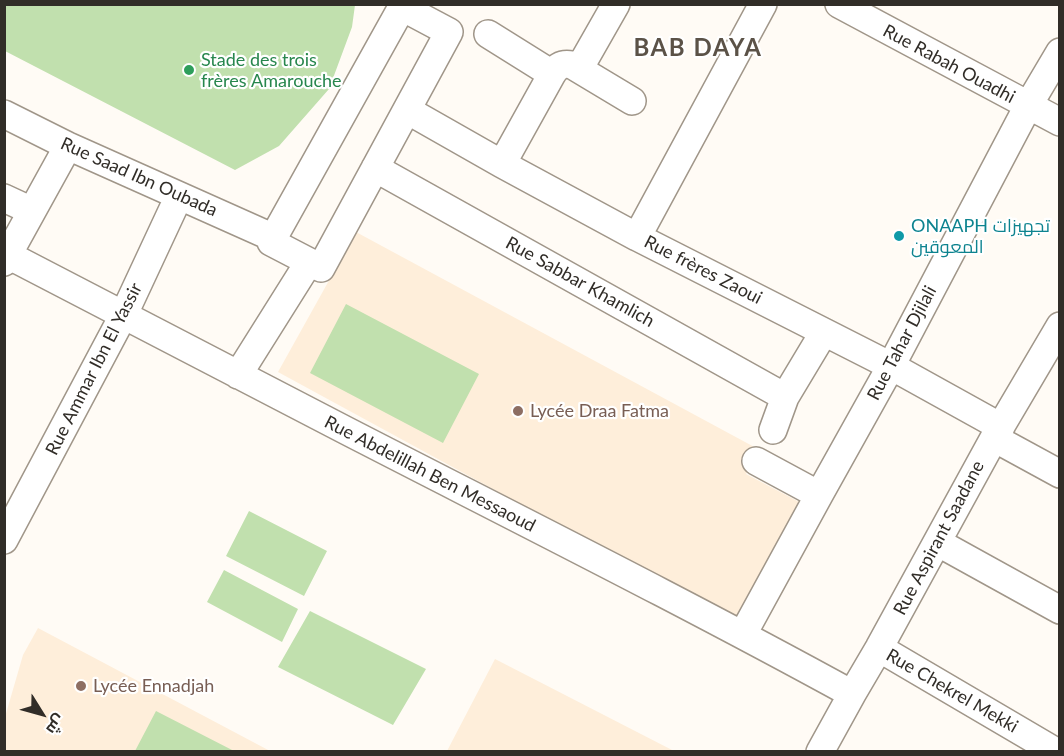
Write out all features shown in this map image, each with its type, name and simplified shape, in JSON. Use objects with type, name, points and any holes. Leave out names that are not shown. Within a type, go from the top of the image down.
[{"type":"street","points":[[579,69],[616,4]]},
{"type":"street","points":[[637,237],[763,4]]},
{"type":"street","name":"Rue Rabah Ouadhi","points":[[839,4],[1059,122]]},
{"type":"street","points":[[238,375],[309,262],[321,268],[449,32],[403,6],[274,237]]},
{"type":"street","points":[[488,33],[552,74]]},
{"type":"street","name":"Rue Tahar Djilali","points":[[743,634],[891,366],[1028,106],[1059,52]]},
{"type":"street","points":[[502,164],[552,74],[560,65],[572,65],[632,101]]},
{"type":"street","name":"Rue frères Zaoui","points":[[407,110],[637,237],[891,366],[997,432],[1059,474]]},
{"type":"street","name":"Rue Saad Ibn Oubada","points":[[4,114],[68,146],[274,237],[271,243],[309,262]]},
{"type":"street","points":[[6,259],[68,146]]},
{"type":"street","name":"Rue Sabbar Khamlich","points":[[375,168],[785,397]]},
{"type":"street","name":"Rue Ammar Ibn El Yassir","points":[[4,540],[124,314],[179,196]]},
{"type":"street","points":[[4,198],[32,212]]},
{"type":"street","name":"Rue Abdelillah Ben Messaoud","points":[[6,259],[124,314],[238,375],[743,634],[852,694]]},
{"type":"street","name":"Rue Aspirant Saadane","points":[[820,752],[997,432],[1058,331]]},
{"type":"street","points":[[773,430],[785,397],[824,332]]},
{"type":"street","points":[[756,461],[819,495]]},
{"type":"street","points":[[937,542],[1059,610]]},
{"type":"street","name":"Rue Chekrel Mekki","points":[[879,648],[1056,752]]},
{"type":"shaded area","name":"Lycée Draa Fatma","points":[[356,232],[758,449],[746,474],[805,505],[741,624],[278,372]]},
{"type":"shaded area","name":"Lycée Ennadjah","points":[[38,628],[270,751],[5,752],[5,717],[23,655]]},
{"type":"shaded area","points":[[495,659],[674,751],[447,751]]},
{"type":"green space","name":"Stade des trois frères Amarouche","points":[[4,5],[355,5],[352,27],[329,89],[279,146],[235,170],[5,51]]},
{"type":"green space","points":[[346,304],[479,374],[443,443],[310,373]]},
{"type":"green space","points":[[249,511],[327,551],[304,596],[226,556]]},
{"type":"green space","points":[[224,570],[298,609],[282,642],[207,602]]},
{"type":"green space","points":[[310,611],[426,669],[393,725],[278,667]]},
{"type":"green space","points":[[156,711],[234,751],[135,751]]},
{"type":"place","name":"Stade des trois frères Amarouche","points":[[189,70]]},
{"type":"place","name":"ONAAPH تجهيزات المعوقين","points":[[899,236]]},
{"type":"place","name":"Lycée Draa Fatma","points":[[518,411]]},
{"type":"place","name":"Lycée Ennadjah","points":[[81,686]]},
{"type":"district","name":"BAB DAYA","points":[[698,48]]}]
